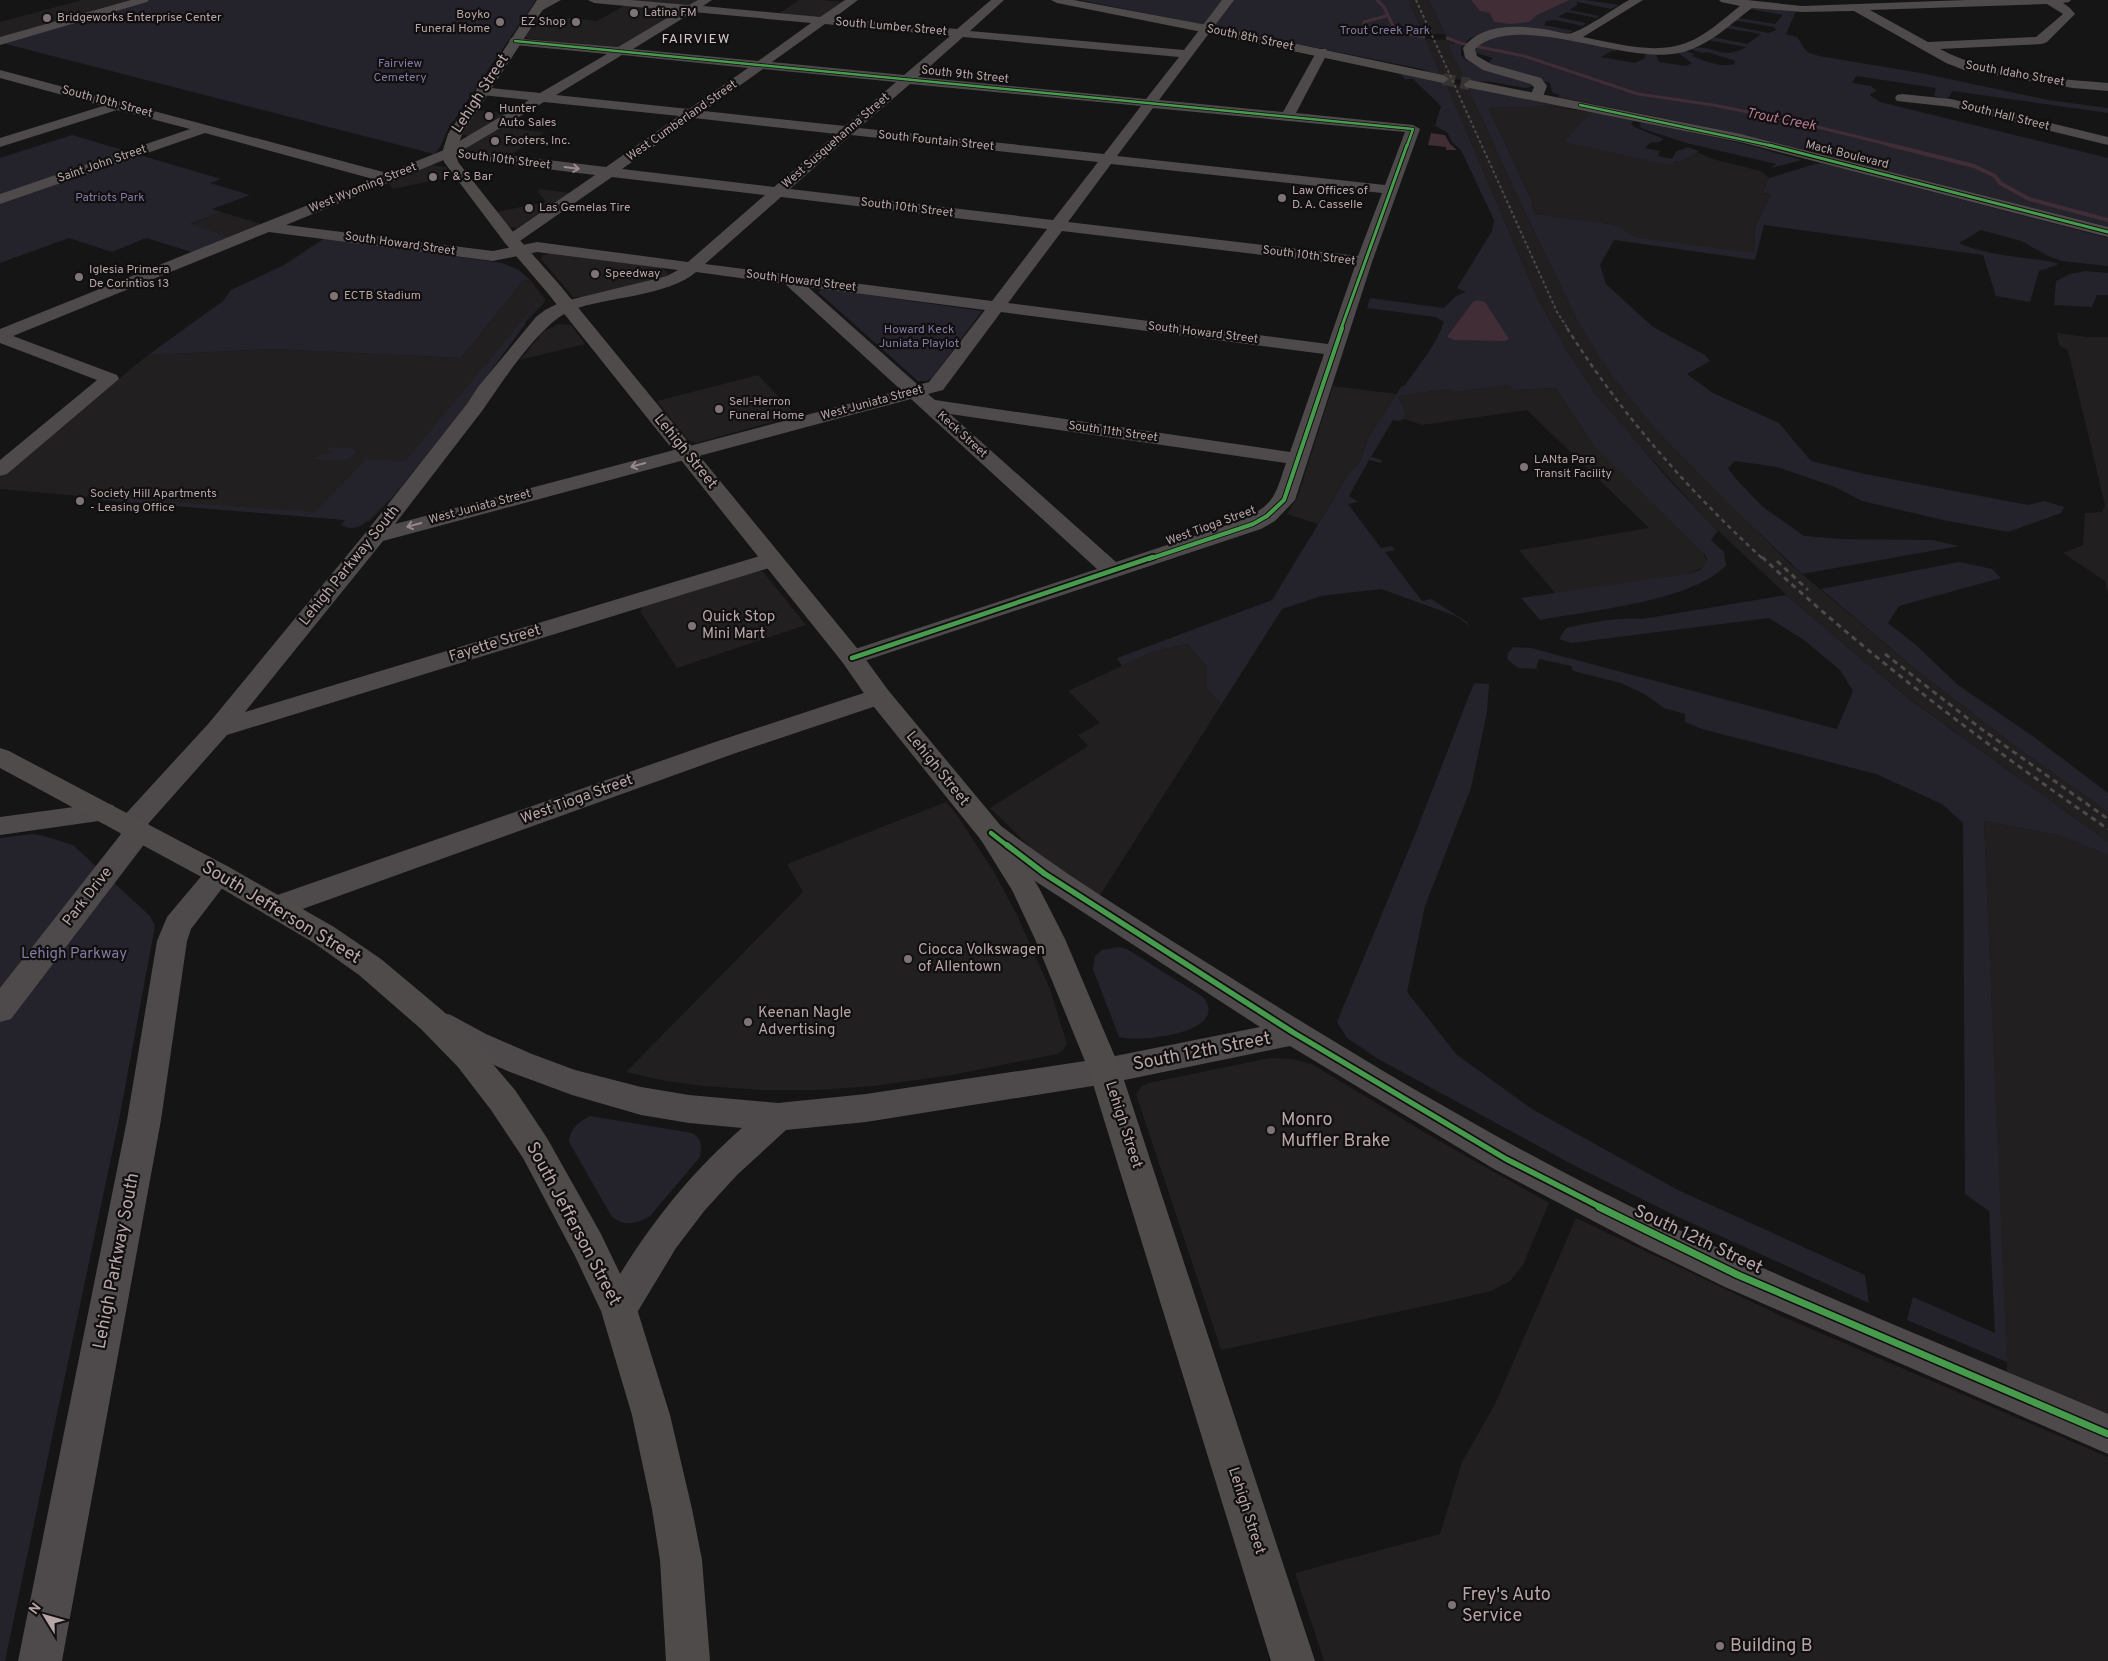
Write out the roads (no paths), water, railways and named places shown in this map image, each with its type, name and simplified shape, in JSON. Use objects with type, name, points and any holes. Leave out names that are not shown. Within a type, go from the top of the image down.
[{"type":"main road","name":"South 8th Street","points":[[1057,0],[1322,52],[1443,79]]},
{"type":"main road","name":"Lehigh Street","points":[[540,5],[455,134],[449,153],[451,162],[515,245],[567,306],[852,658],[879,696],[991,833],[1025,888],[1050,939],[1106,1071],[1293,1661]]},
{"type":"main road","name":"Mack Boulevard","points":[[1470,84],[1741,138],[2108,232]]},
{"type":"main road","name":"South Jefferson Street","points":[[0,757],[219,874],[324,935],[370,967],[432,1020],[503,1100],[535,1148],[571,1212],[619,1309],[651,1415],[672,1509],[681,1560],[688,1661]]},
{"type":"street","points":[[0,41],[143,0]]},
{"type":"street","points":[[540,5],[555,0]]},
{"type":"street","name":"South Lumber Street","points":[[594,0],[1188,54]]},
{"type":"street","name":"West Wyoming Street","points":[[0,336],[449,153],[706,0]]},
{"type":"street","name":"West Cumberland Street","points":[[515,245],[609,172],[852,0]]},
{"type":"street","name":"West Susquehanna Street","points":[[673,280],[692,267],[998,0]]},
{"type":"street","name":"West Juniata Street","points":[[375,536],[936,386],[1228,0]]},
{"type":"street","points":[[1572,38],[1637,0]]},
{"type":"street","points":[[1725,0],[1787,8],[2065,0]]},
{"type":"street","points":[[1926,46],[2038,41],[2043,39],[2069,14],[2050,0]]},
{"type":"street","points":[[1537,96],[1541,88],[1540,84],[1478,63],[1471,58],[1471,45],[1485,36],[1514,32],[1543,33],[1634,49],[1682,48],[1698,42],[1750,4]]},
{"type":"street","name":"South Idaho Street","points":[[1856,7],[1950,60],[1980,70],[2073,84],[2108,87]]},
{"type":"street","name":"South 9th Street","points":[[515,41],[1413,129]]},
{"type":"street","points":[[1287,116],[1322,52]]},
{"type":"street","name":"South 10th Street","points":[[0,74],[388,178]]},
{"type":"street","points":[[8,92],[36,83]]},
{"type":"street","name":"South Fountain Street","points":[[482,92],[1391,190]]},
{"type":"street","name":"South Hall Street","points":[[1902,98],[1958,104],[2108,142]]},
{"type":"street","points":[[0,143],[118,106]]},
{"type":"street","name":"Saint John Street","points":[[0,199],[204,129]]},
{"type":"street","name":"West Tioga Street","points":[[852,658],[1253,524],[1267,516],[1284,500],[1364,262],[1413,129]]},
{"type":"street","name":"South 10th Street","points":[[449,153],[1364,262]]},
{"type":"street","name":"South Howard Street","points":[[268,227],[494,256],[515,245],[537,247],[1335,350]]},
{"type":"street","name":"Lehigh Parkway South","points":[[124,824],[218,729],[375,536],[475,408],[485,390],[542,321],[567,306],[673,280]]},
{"type":"street","name":"Keck Street","points":[[790,280],[1113,571]]},
{"type":"street","points":[[0,336],[110,379],[0,470]]},
{"type":"street","name":"South 11th Street","points":[[929,405],[1298,460]]},
{"type":"street","name":"Fayette Street","points":[[218,729],[771,560]]},
{"type":"street","name":"West Tioga Street","points":[[276,907],[715,751],[879,696]]},
{"type":"street","points":[[0,826],[124,824]]},
{"type":"street","name":"Park Drive","points":[[0,1010],[124,824]]},
{"type":"street","points":[[991,833],[1045,874],[1294,1033]]},
{"type":"street","name":"Lehigh Parkway South","points":[[40,1661],[144,1120],[172,941],[177,925],[219,874]]},
{"type":"street","name":"South 12th Street","points":[[432,1020],[482,1046],[572,1082],[641,1101],[689,1110],[778,1117],[866,1108],[1106,1071],[1294,1033],[1506,1159],[1656,1236],[1738,1275],[2108,1434]]},
{"type":"street","points":[[619,1309],[651,1255],[694,1198],[742,1146],[778,1117]]},
{"type":"waterway","name":"Trout Creek","points":[[1377,0],[1384,7],[1396,32],[1424,37]]},
{"type":"waterway","points":[[1363,31],[1364,22],[1386,16]]},
{"type":"waterway","name":"Trout Creek","points":[[1447,38],[1460,43],[1524,56],[1638,94],[1713,105],[1793,121],[1895,146]]},
{"type":"waterway","name":"Trout Creek","points":[[1890,145],[1974,166],[1995,176],[2000,183],[2029,199],[2108,220]]},
{"type":"tunnel","points":[[1443,79],[1470,84]]},
{"type":"railway","points":[[1416,0],[1557,312],[1568,329]]},
{"type":"railway","points":[[1567,328],[1610,391],[1657,450],[1708,506],[1763,559]]},
{"type":"railway","points":[[1762,557],[1844,630],[1930,699],[2018,766],[2108,829]]},
{"type":"railway","points":[[1777,561],[1808,590]]},
{"type":"railway","points":[[1885,654],[1980,728],[2108,819]]},
{"type":"place","name":"Latina FM","points":[[634,13]]},
{"type":"place","name":"Bridgeworks Enterprise Center","points":[[47,18]]},
{"type":"place","name":"Boyko Funeral Home","points":[[500,22]]},
{"type":"place","name":"EZ Shop","points":[[576,22]]},
{"type":"place","name":"Hunter Auto Sales","points":[[489,116]]},
{"type":"place","name":"Footers, Inc.","points":[[495,141]]},
{"type":"place","name":"F & S Bar","points":[[433,177]]},
{"type":"place","name":"Law Offices of D. A. Casselle","points":[[1282,198]]},
{"type":"place","name":"Las Gemelas Tire","points":[[529,208]]},
{"type":"place","name":"Speedway","points":[[595,274]]},
{"type":"place","name":"Iglesia Primera De Corintios 13","points":[[79,277]]},
{"type":"place","name":"ECTB Stadium","points":[[334,296]]},
{"type":"place","name":"Sell-Herron Funeral Home","points":[[719,409]]},
{"type":"place","name":"LANta Para Transit Facility","points":[[1524,467]]},
{"type":"place","name":"Society Hill Apartments - Leasing Office","points":[[80,501]]},
{"type":"place","name":"Quick Stop Mini Mart","points":[[692,626]]},
{"type":"place","name":"Ciocca Volkswagen of Allentown","points":[[908,959]]},
{"type":"place","name":"Keenan Nagle Advertising","points":[[748,1022]]},
{"type":"place","name":"Monro Muffler Brake","points":[[1271,1130]]},
{"type":"place","name":"Frey's Auto Service","points":[[1452,1605]]},
{"type":"place","name":"Building B","points":[[1720,1646]]},
{"type":"district","name":"FAIRVIEW","points":[[696,39]]},
{"type":"park label","name":"Trout Creek Park","points":[[1385,31]]},
{"type":"park label","name":"Fairview Cemetery","points":[[400,71]]},
{"type":"park label","name":"Patriots Park","points":[[110,198]]},
{"type":"park label","name":"Howard Keck Juniata Playlot","points":[[919,337]]},
{"type":"park label","name":"Lehigh Parkway","points":[[74,954]]}]
